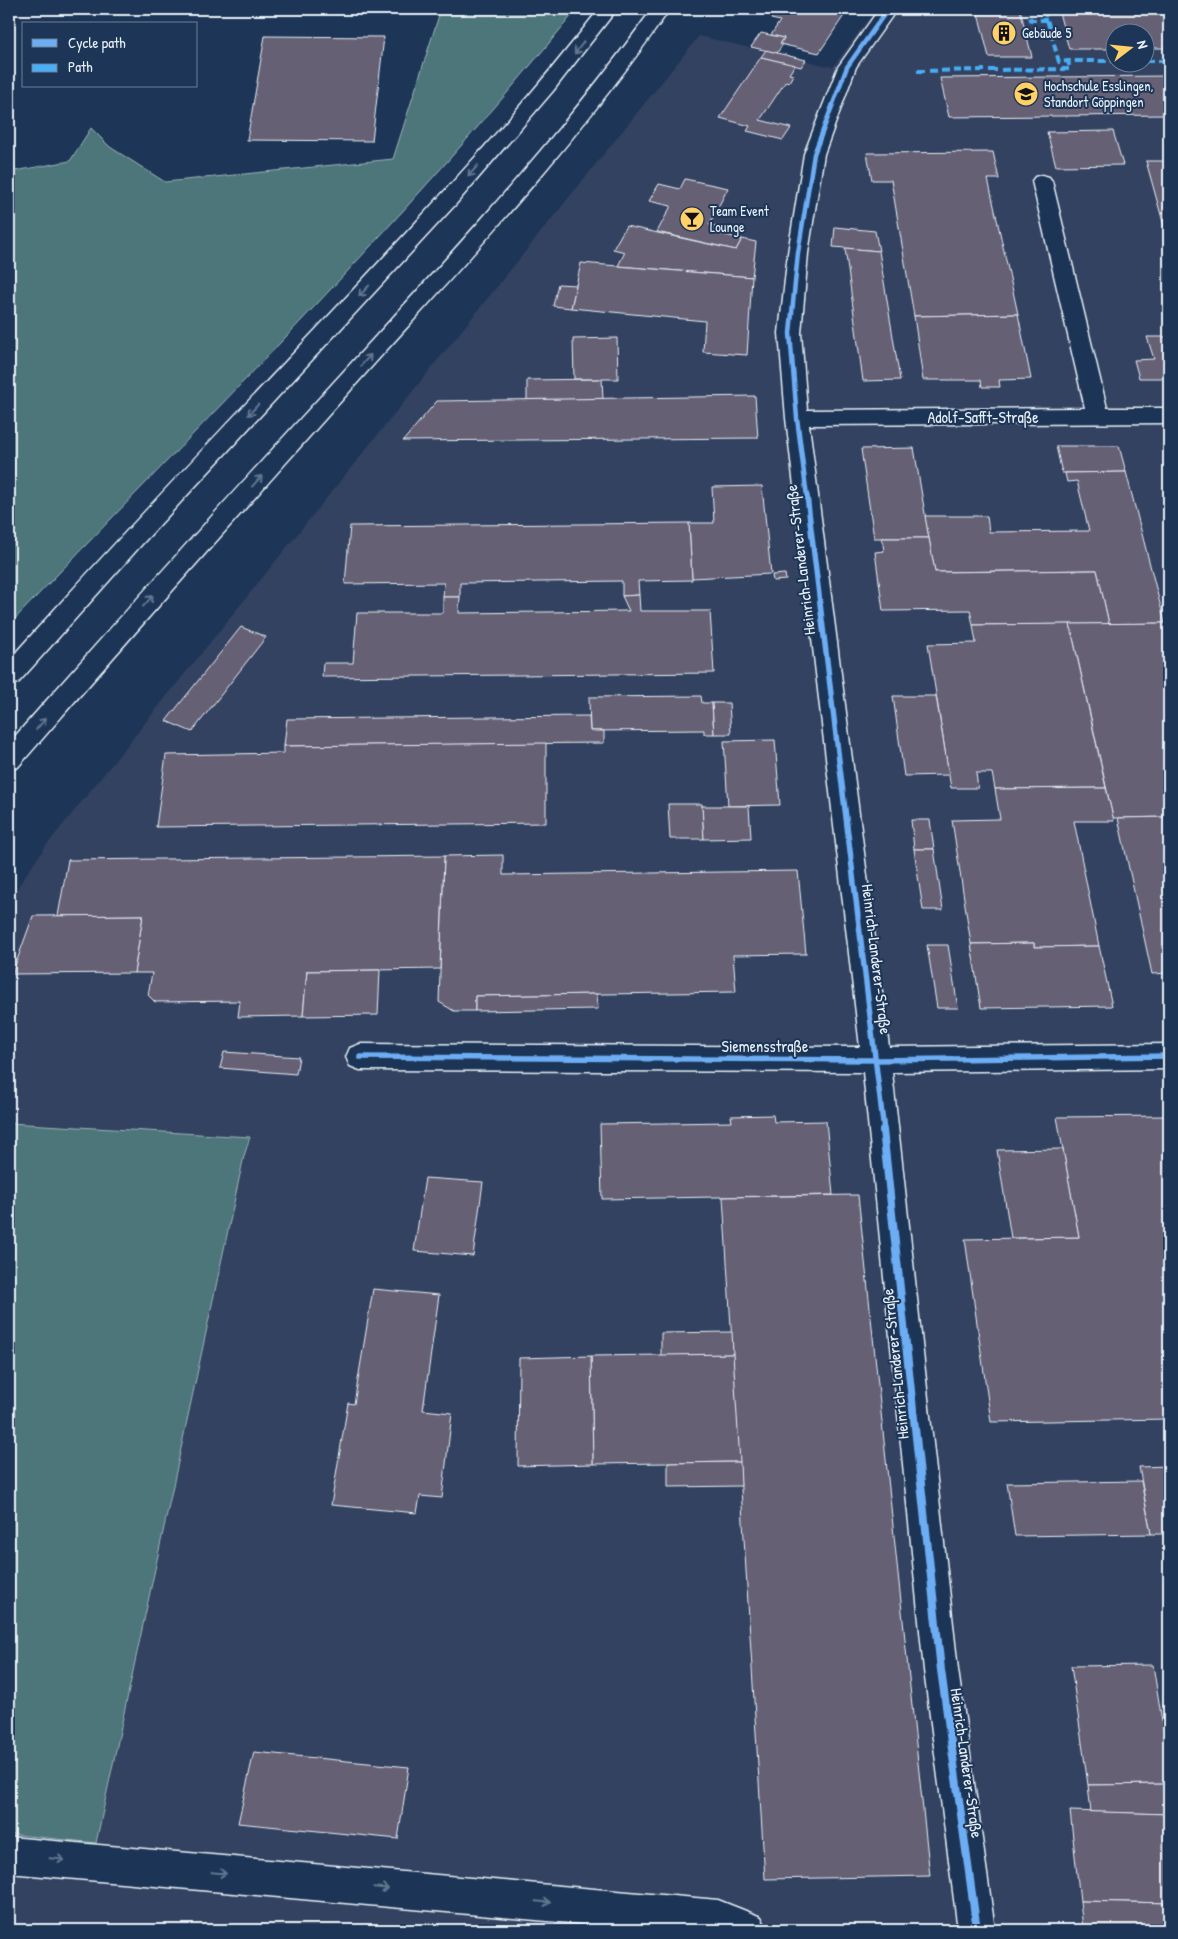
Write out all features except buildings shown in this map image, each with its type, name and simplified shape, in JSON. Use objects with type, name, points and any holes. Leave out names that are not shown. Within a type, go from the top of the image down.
[{"type":"main road","points":[[9,676],[72,604],[430,221],[566,66],[608,9]]},
{"type":"main road","points":[[9,760],[129,622],[482,232],[613,76],[661,9]]},
{"type":"main road","name":"Heinrich-Landerer-Straße","points":[[888,9],[847,67],[814,154],[798,253],[790,333],[797,418],[876,1060],[941,1670],[976,1930]]},
{"type":"main road","points":[[1042,181],[1098,416]]},
{"type":"main road","name":"Adolf-Safft-Straße","points":[[797,418],[1169,415]]},
{"type":"main road","name":"Siemensstraße","points":[[360,1057],[876,1060],[1169,1056]]},
{"type":"main road","points":[[9,1855],[733,1924]]},
{"type":"shaded area","points":[[876,9],[1169,9],[1169,1930],[9,1930],[9,900],[45,847],[699,36],[833,67]]},
{"type":"green space","points":[[441,9],[577,9],[510,89],[371,246],[227,399],[9,625],[9,172],[70,161],[91,128],[110,147],[165,182],[393,159]]},
{"type":"green space","points":[[9,1123],[250,1137],[244,1156],[96,1843],[9,1834]]},
{"type":"marked path","points":[[1044,9],[1059,62],[1068,61]]},
{"type":"marked path","points":[[1030,17],[1031,20],[1047,20]]},
{"type":"marked path","points":[[917,71],[1070,69],[1068,61],[1106,61]]},
{"type":"marked path","points":[[1156,61],[1169,61]]},
{"type":"cycle path","points":[[888,9],[847,67],[814,154],[798,253],[790,333],[797,418],[876,1060],[941,1670],[977,1930]]},
{"type":"cycle path","points":[[360,1057],[876,1060],[1169,1056]]},
{"type":"place","name":"Gebäude 5","points":[[1004,33]]},
{"type":"place","name":"Hochschule Esslingen, Standort Göppingen","points":[[1026,94]]},
{"type":"place","name":"Team Event Lounge","points":[[692,219]]}]
